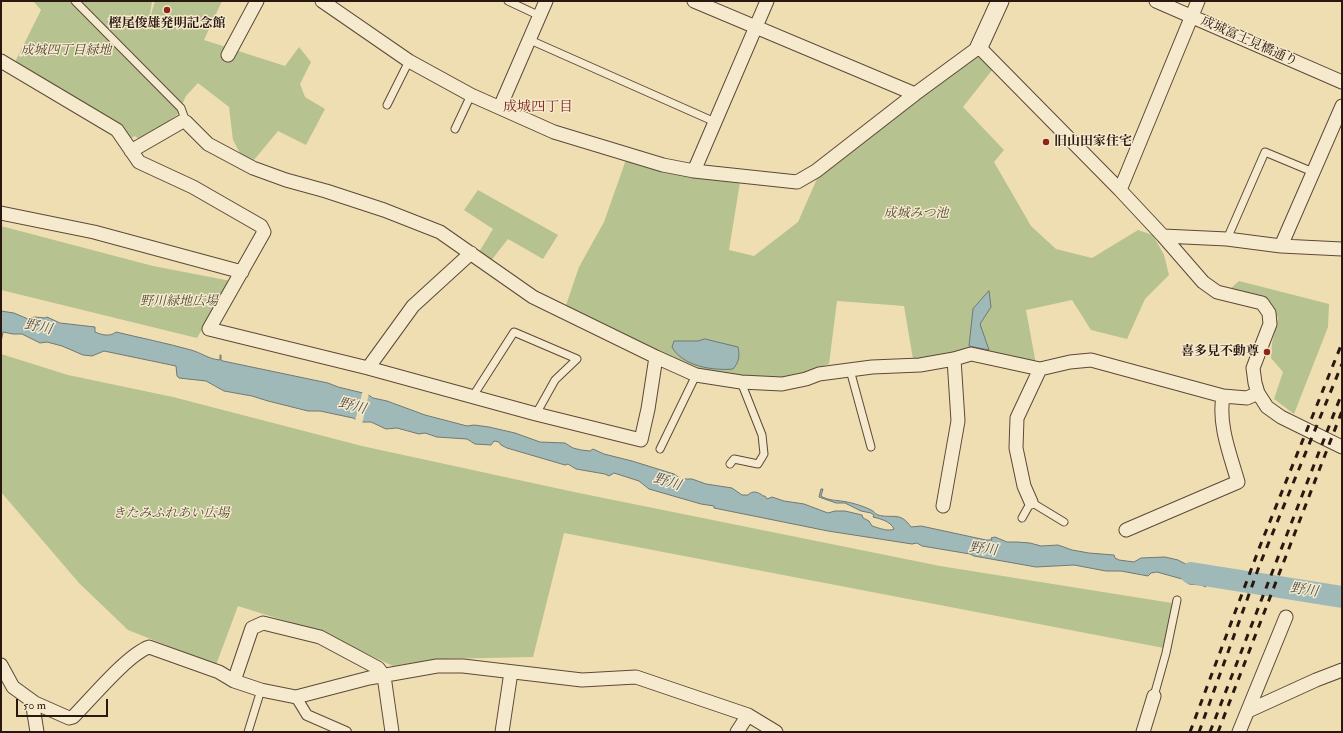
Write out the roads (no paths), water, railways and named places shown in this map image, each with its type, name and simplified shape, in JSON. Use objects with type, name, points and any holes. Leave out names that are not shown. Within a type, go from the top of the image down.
[{"type":"street","points":[[228,55],[257,1]]},
{"type":"street","points":[[322,1],[409,61],[471,95],[554,132],[664,165],[694,171],[797,182],[816,171],[915,94],[979,47],[1000,1]]},
{"type":"street","points":[[500,108],[546,1]]},
{"type":"street","points":[[694,1],[915,94]]},
{"type":"street","points":[[694,171],[767,1]]},
{"type":"street","name":"成城富士見橋通り","points":[[1156,1],[1342,82]]},
{"type":"street","points":[[1120,190],[1198,1]]},
{"type":"street","points":[[979,47],[1120,190],[1203,282],[1217,292],[1262,303],[1269,313],[1270,324],[1254,368],[1255,383],[1258,393],[1267,407],[1281,417],[1342,447]]},
{"type":"street","points":[[1,61],[116,130],[139,162],[193,187],[261,226],[264,232],[209,329],[368,368],[536,414],[641,440],[648,409],[656,358]]},
{"type":"street","points":[[1281,246],[1342,106]]},
{"type":"street","points":[[131,151],[183,121],[186,122],[208,144],[254,168],[286,180],[384,210],[440,232],[533,297],[656,358],[696,375],[741,382],[782,384],[806,379],[819,374],[850,370],[920,365],[954,360],[971,354],[1040,369],[1070,362],[1091,360],[1223,396],[1247,398],[1258,393]]},
{"type":"street","points":[[1,213],[94,232],[242,272]]},
{"type":"street","points":[[1163,236],[1228,239],[1281,246],[1342,249]]},
{"type":"street","points":[[368,368],[413,306],[471,253]]},
{"type":"street","points":[[942,506],[958,421],[954,360]]},
{"type":"street","points":[[1032,502],[1024,486],[1016,448],[1017,418],[1040,369]]},
{"type":"street","points":[[1126,530],[1238,482],[1225,440],[1221,409],[1223,396]]},
{"type":"street","points":[[1239,732],[1286,617]]},
{"type":"street","points":[[234,681],[252,628],[262,623],[320,637],[378,668],[384,676],[392,732]]},
{"type":"street","points":[[1,666],[13,687],[35,703],[68,718],[73,717],[119,670],[142,650],[149,647],[219,672],[234,681],[261,690],[296,697],[348,683],[438,666],[463,666],[582,680],[636,677],[748,716],[776,732]]},
{"type":"street","points":[[1248,711],[1316,680],[1342,670]]},
{"type":"street","points":[[502,732],[511,672]]},
{"type":"street","points":[[1143,732],[1154,696]]},
{"type":"street","points":[[296,697],[307,715],[346,732]]},
{"type":"street","points":[[35,703],[33,707],[38,732]]},
{"type":"street","points":[[737,732],[748,716]]},
{"type":"lane","points":[[75,1],[181,108],[186,122]]},
{"type":"lane","points":[[508,1],[540,16]]},
{"type":"lane","points":[[530,40],[715,122]]},
{"type":"lane","points":[[387,105],[409,61]]},
{"type":"lane","points":[[455,129],[471,95]]},
{"type":"lane","points":[[1228,239],[1265,152],[1313,172]]},
{"type":"lane","points":[[473,396],[514,332],[577,359],[555,380],[536,414]]},
{"type":"lane","points":[[850,370],[871,447]]},
{"type":"lane","points":[[660,449],[696,375]]},
{"type":"lane","points":[[730,464],[734,459],[758,464],[764,454],[762,435],[741,382]]},
{"type":"lane","points":[[1022,518],[1032,502],[1064,522]]},
{"type":"lane","points":[[1154,696],[1166,653],[1177,600]]},
{"type":"lane","points":[[248,732],[261,690]]},
{"type":"water","points":[[989,291],[991,307],[980,324],[989,350],[969,346],[973,309]]},
{"type":"water","points":[[1,311],[14,313],[28,319],[35,317],[47,317],[60,323],[95,327],[95,332],[100,334],[109,335],[116,332],[191,350],[220,360],[221,355],[221,360],[223,361],[328,383],[367,394],[373,398],[387,401],[425,415],[467,426],[474,425],[489,427],[515,433],[540,442],[565,443],[573,448],[581,450],[590,451],[593,449],[604,454],[674,474],[681,479],[692,479],[706,484],[732,488],[742,495],[748,495],[751,492],[756,492],[765,496],[767,499],[772,497],[784,501],[804,504],[828,513],[845,511],[862,515],[863,518],[869,521],[872,526],[883,529],[894,529],[888,522],[873,517],[874,515],[871,513],[861,511],[845,503],[836,503],[819,497],[821,489],[823,489],[821,496],[824,498],[859,505],[872,510],[878,515],[900,517],[911,527],[921,526],[986,540],[992,540],[991,538],[995,537],[1007,542],[1030,543],[1041,546],[1058,545],[1072,550],[1114,555],[1115,558],[1119,560],[1134,562],[1141,558],[1165,557],[1178,560],[1197,570],[1223,572],[1219,581],[1206,577],[1203,583],[1206,587],[1189,584],[1182,579],[1157,572],[1151,573],[1148,576],[1121,571],[1106,571],[1074,565],[1036,567],[922,546],[917,543],[912,544],[828,531],[714,508],[714,506],[701,504],[649,489],[639,481],[614,473],[609,476],[576,469],[568,464],[565,465],[507,448],[499,442],[494,441],[491,445],[475,444],[467,439],[437,437],[425,433],[419,434],[397,428],[386,429],[371,422],[361,422],[353,418],[320,411],[308,411],[252,396],[224,391],[206,381],[179,378],[177,376],[176,366],[104,351],[92,356],[83,355],[62,346],[47,342],[40,343],[22,334],[3,332],[1,342]]},
{"type":"water","points":[[705,339],[738,347],[739,353],[737,364],[733,369],[708,368],[690,363],[683,359],[672,347],[674,341],[698,341]]},
{"type":"waterway","name":"野川","points":[[1191,573],[1342,597]]},
{"type":"railway","points":[[1190,732],[1260,546],[1342,343]]},
{"type":"railway","points":[[1199,732],[1260,564],[1342,364]]},
{"type":"railway","points":[[1210,732],[1342,393]]},
{"type":"railway","points":[[1218,732],[1342,411]]},
{"type":"place","name":"樫尾俊雄発明記念館","points":[[167,10]]},
{"type":"place","name":"旧山田家住宅","points":[[1046,142]]},
{"type":"place","name":"喜多見不動尊","points":[[1267,352]]},
{"type":"district","name":"成城四丁目","points":[[538,108]]},
{"type":"park label","name":"成城四丁目緑地","points":[[66,51]]},
{"type":"park label","name":"成城みつ池","points":[[916,214]]},
{"type":"park label","name":"野川緑地広場","points":[[179,302]]},
{"type":"park label","name":"きたみふれあい広場","points":[[171,514]]}]
